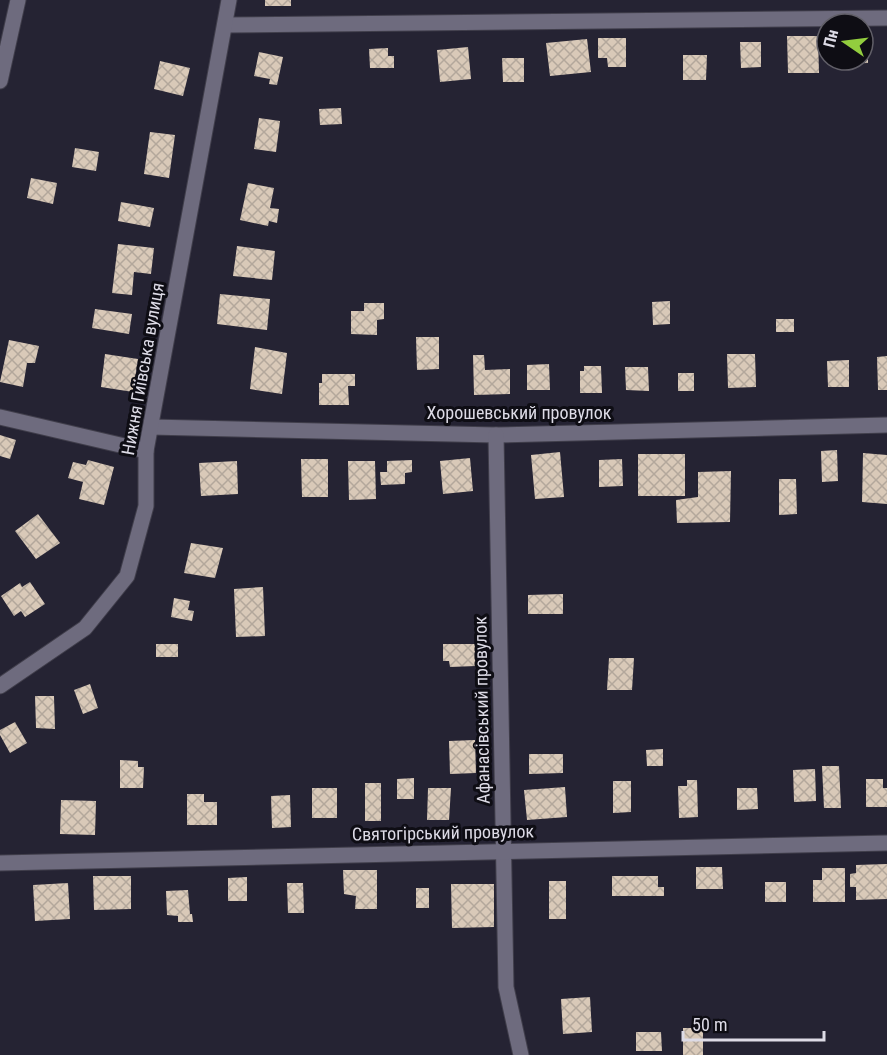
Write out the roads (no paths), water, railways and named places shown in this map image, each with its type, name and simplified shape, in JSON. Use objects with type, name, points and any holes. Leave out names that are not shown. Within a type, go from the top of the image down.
[{"type":"street","points":[[0,81],[18,0]]},
{"type":"street","name":"Нижня Гиївська вулиця","points":[[0,686],[85,628],[127,576],[146,506],[146,450],[229,0]]},
{"type":"street","points":[[225,25],[887,18]]},
{"type":"street","points":[[0,417],[146,450]]},
{"type":"street","name":"Хорошевський провулок","points":[[151,427],[496,435],[887,425]]},
{"type":"street","name":"Афанасівський провулок","points":[[496,435],[506,987],[521,1055]]},
{"type":"street","name":"Святогірський провулок","points":[[0,863],[887,843]]}]
